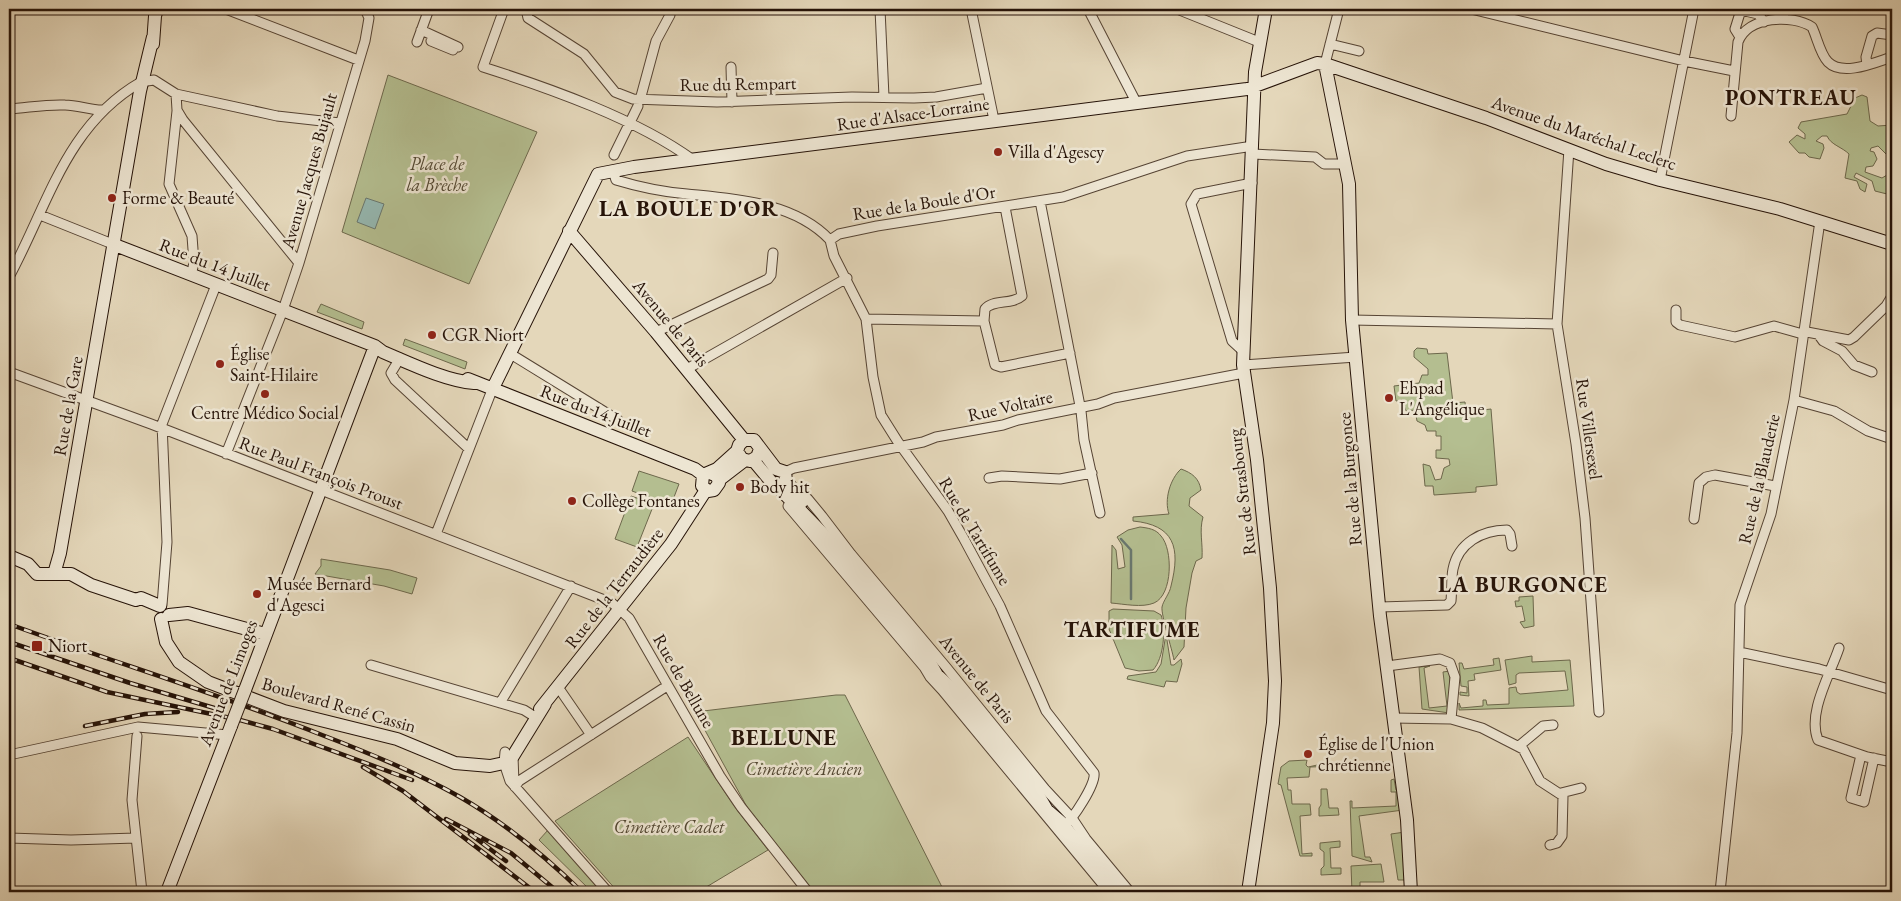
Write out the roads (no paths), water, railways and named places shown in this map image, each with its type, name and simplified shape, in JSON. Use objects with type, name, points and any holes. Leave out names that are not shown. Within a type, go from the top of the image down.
[{"type":"main road","name":"Rue de Strasbourg","points":[[1248,892],[1273,723],[1275,681],[1270,588],[1258,465],[1244,369],[1256,87],[1255,72],[1266,9]]},
{"type":"main road","name":"Rue de la Gare","points":[[54,574],[60,553],[144,82],[154,49],[155,11]]},
{"type":"main road","name":"Rue d'Alsace-Lorraine","points":[[569,231],[598,174],[994,120],[1256,87],[1317,63],[1325,64]]},
{"type":"main road","name":"Avenue du Maréchal Leclerc","points":[[1325,64],[1606,164],[1660,180],[1746,200],[1892,244]]},
{"type":"main road","name":"Rue de la Burgonce","points":[[1325,64],[1350,196],[1352,320],[1380,607],[1393,718],[1408,820],[1411,892]]},
{"type":"main road","points":[[1232,89],[1251,78],[1255,72]]},
{"type":"main road","points":[[492,390],[569,231]]},
{"type":"main road","name":"Avenue de Paris","points":[[569,231],[687,369],[748,452],[795,492],[817,520],[826,542]]},
{"type":"main road","name":"Rue du 14 Juillet","points":[[114,245],[377,346],[402,352],[464,377],[474,383],[711,476]]},
{"type":"main road","name":"Rue du 14 Juillet","points":[[377,346],[383,352],[462,382],[474,383]]},
{"type":"main road","name":"Avenue de Limoges","points":[[167,892],[246,690],[265,634],[320,490],[377,346]]},
{"type":"main road","points":[[711,476],[748,452]]},
{"type":"main road","name":"Rue de la Terraudière","points":[[507,757],[558,687],[671,544],[706,490],[701,483],[711,476]]},
{"type":"main road","name":"Avenue de Paris","points":[[778,479],[826,542],[838,551],[864,589],[929,661],[951,693],[1037,793],[1048,810],[1066,822],[1118,892]]},
{"type":"main road","points":[[9,556],[28,564],[35,562],[54,574],[76,584],[91,585],[136,600],[141,598],[163,612],[188,613],[265,634]]},
{"type":"main road","name":"Boulevard René Cassin","points":[[163,612],[169,646],[179,662],[194,675],[208,682],[284,711],[369,730],[426,749],[455,763],[479,766],[507,757]]},
{"type":"main road","name":"Rue de la Terraudière","points":[[507,757],[518,730],[545,704]]},
{"type":"street","points":[[226,9],[358,60]]},
{"type":"street","name":"Avenue Jacques Bujault","points":[[226,454],[283,310],[299,263],[358,60],[365,42],[369,18],[365,9]]},
{"type":"street","points":[[417,42],[429,9]]},
{"type":"street","points":[[504,9],[483,67],[631,124],[694,160]]},
{"type":"street","name":"Rue du Rempart","points":[[526,9],[528,18],[584,54],[615,92],[639,103],[936,97],[987,88]]},
{"type":"street","points":[[614,154],[631,124],[639,103],[656,41],[670,15],[668,9]]},
{"type":"street","points":[[880,9],[884,97]]},
{"type":"street","points":[[971,9],[994,120]]},
{"type":"street","points":[[1088,9],[1136,102]]},
{"type":"street","points":[[1176,9],[1259,42]]},
{"type":"street","points":[[1325,64],[1339,9]]},
{"type":"street","points":[[1471,9],[1684,61],[1734,71]]},
{"type":"street","points":[[1660,180],[1694,9]]},
{"type":"street","points":[[1783,20],[1784,9]]},
{"type":"street","points":[[1740,37],[1735,29],[1740,13],[1744,11],[1758,14],[1764,22]]},
{"type":"street","points":[[1730,116],[1734,71],[1740,37],[1750,28],[1764,22],[1783,20],[1805,23],[1812,27],[1826,59],[1831,64],[1846,68],[1892,58]]},
{"type":"street","points":[[421,30],[457,49],[431,41]]},
{"type":"street","points":[[1867,64],[1866,57],[1872,36],[1877,33],[1892,35]]},
{"type":"street","points":[[1330,44],[1358,52]]},
{"type":"street","points":[[731,67],[732,102]]},
{"type":"street","points":[[9,275],[66,160],[86,128],[125,91],[144,82],[154,80],[176,94],[278,116],[340,123]]},
{"type":"street","points":[[176,94],[177,110],[169,184],[192,236],[194,263],[191,275]]},
{"type":"street","points":[[9,109],[64,105],[87,106],[96,110],[104,110]]},
{"type":"street","points":[[177,110],[197,138],[299,263]]},
{"type":"street","name":"Rue Villersexel","points":[[1568,149],[1557,324],[1576,438],[1585,518],[1599,712]]},
{"type":"street","name":"Rue de la Boule d'Or","points":[[830,240],[839,234],[876,226],[1040,202],[1094,187],[1187,156],[1252,150],[1315,157],[1324,164],[1345,164]]},
{"type":"street","points":[[613,171],[616,180],[646,187],[771,206],[808,223],[830,240]]},
{"type":"street","points":[[1244,352],[1232,341],[1191,204],[1197,194],[1252,183]]},
{"type":"street","points":[[1040,202],[1080,407],[1084,440],[1100,513]]},
{"type":"street","points":[[1005,206],[1022,296],[1018,299],[988,306],[985,310],[984,321],[994,362],[998,367],[1070,354]]},
{"type":"street","name":"Rue du 14 Juillet","points":[[40,215],[114,245]]},
{"type":"street","name":"Rue de la Blauderie","points":[[1720,892],[1736,758],[1742,596],[1768,525],[1794,400],[1820,221]]},
{"type":"street","name":"Rue de Tartifume","points":[[830,240],[832,251],[866,319],[878,407],[889,428],[948,511],[964,539],[1000,606],[1046,711],[1094,774],[1094,782],[1066,822]]},
{"type":"street","points":[[656,332],[768,279],[771,275],[773,253]]},
{"type":"street","points":[[687,369],[847,278]]},
{"type":"street","points":[[163,612],[167,542],[162,428],[216,285]]},
{"type":"street","points":[[1676,310],[1676,322],[1680,325],[1713,333],[1739,336],[1769,326],[1852,339],[1886,306],[1892,296]]},
{"type":"street","points":[[866,319],[984,321]]},
{"type":"street","points":[[1352,320],[1557,324]]},
{"type":"street","points":[[1818,334],[1823,341],[1842,351],[1854,365],[1872,372]]},
{"type":"street","points":[[509,353],[618,420]]},
{"type":"street","name":"Rue Voltaire","points":[[778,479],[794,468],[1098,404],[1114,398],[1244,369],[1356,357]]},
{"type":"street","points":[[400,358],[391,373],[395,380],[468,448]]},
{"type":"street","name":"Rue Paul François Proust","points":[[9,372],[162,428],[607,600],[620,608]]},
{"type":"street","points":[[436,534],[492,390]]},
{"type":"street","points":[[1794,400],[1834,411],[1868,432],[1892,439]]},
{"type":"street","points":[[989,478],[1002,476],[1060,479],[1092,473]]},
{"type":"street","points":[[1694,519],[1699,483],[1706,477],[1714,475],[1775,486]]},
{"type":"street","name":"Avenue de Paris","points":[[795,492],[808,499],[1039,782],[1066,822],[1086,839],[1130,892]]},
{"type":"street","points":[[1380,607],[1448,605],[1451,601],[1455,562],[1473,538],[1487,532],[1507,530],[1510,534],[1512,546]]},
{"type":"street","name":"Avenue de Paris","points":[[826,542],[924,667],[930,678],[951,693],[1109,892]]},
{"type":"street","points":[[500,703],[571,586]]},
{"type":"street","name":"Rue de Bellune","points":[[620,608],[629,618],[725,783],[808,892]]},
{"type":"street","points":[[1839,648],[1818,707],[1814,730],[1818,740],[1861,755],[1892,762]]},
{"type":"street","points":[[1739,652],[1831,672],[1892,690]]},
{"type":"street","points":[[1387,666],[1440,659],[1448,661],[1456,677],[1452,719]]},
{"type":"street","points":[[371,665],[524,710],[532,716]]},
{"type":"street","points":[[515,787],[519,781],[667,686]]},
{"type":"street","points":[[558,687],[591,735]]},
{"type":"street","points":[[1393,718],[1452,719],[1474,725],[1519,746],[1526,753],[1540,781],[1561,793],[1564,802],[1562,836],[1557,843],[1550,845]]},
{"type":"street","points":[[1519,746],[1543,726],[1553,725]]},
{"type":"street","points":[[9,755],[138,727],[230,731]]},
{"type":"street","points":[[137,736],[132,800],[142,892]]},
{"type":"street","points":[[1861,755],[1851,798],[1864,802],[1874,758]]},
{"type":"street","points":[[507,757],[505,773],[515,787],[608,892]]},
{"type":"street","points":[[1561,793],[1581,788]]},
{"type":"street","points":[[9,838],[71,840],[136,838]]},
{"type":"water","points":[[366,198],[384,204],[375,229],[357,222]]},
{"type":"waterway","points":[[1121,539],[1131,550],[1131,599]]},
{"type":"railway","points":[[9,624],[283,720],[409,771],[460,797],[509,829],[582,892]]},
{"type":"railway","points":[[9,642],[130,683],[221,710]]},
{"type":"railway","points":[[9,658],[107,692],[240,720],[273,729],[412,780]]},
{"type":"railway","points":[[85,726],[145,714],[178,712]]},
{"type":"railway","points":[[363,767],[403,791],[535,892]]},
{"type":"railway","points":[[446,819],[511,853],[558,892]]},
{"type":"railway","points":[[470,834],[506,861]]},
{"type":"place","name":"Villa d'Agescy","points":[[998,152]]},
{"type":"place","name":"Forme & Beauté","points":[[112,198]]},
{"type":"place","name":"CGR Niort","points":[[432,335]]},
{"type":"place","name":"Église Saint-Hilaire","points":[[220,364]]},
{"type":"place","name":"Centre Médico Social","points":[[265,394]]},
{"type":"place","name":"Ehpad L'Angélique","points":[[1389,398]]},
{"type":"place","name":"Body hit","points":[[740,487]]},
{"type":"place","name":"Collège Fontanes","points":[[572,501]]},
{"type":"place","name":"Musée Bernard d'Agesci","points":[[257,594]]},
{"type":"place","name":"Niort","points":[[37,646]]},
{"type":"place","name":"Église de l'Union chrétienne","points":[[1308,754]]},
{"type":"district","name":"PONTREAU","points":[[1791,97]]},
{"type":"district","name":"LA BOULE D'OR","points":[[689,208]]},
{"type":"district","name":"LA BURGONCE","points":[[1523,584]]},
{"type":"district","name":"TARTIFUME","points":[[1132,629]]},
{"type":"district","name":"BELLUNE","points":[[784,737]]},
{"type":"park label","name":"Place de la Brèche","points":[[437,174]]},
{"type":"park label","name":"Cimetière Ancien","points":[[804,769]]},
{"type":"park label","name":"Cimetière Cadet","points":[[669,827]]}]
